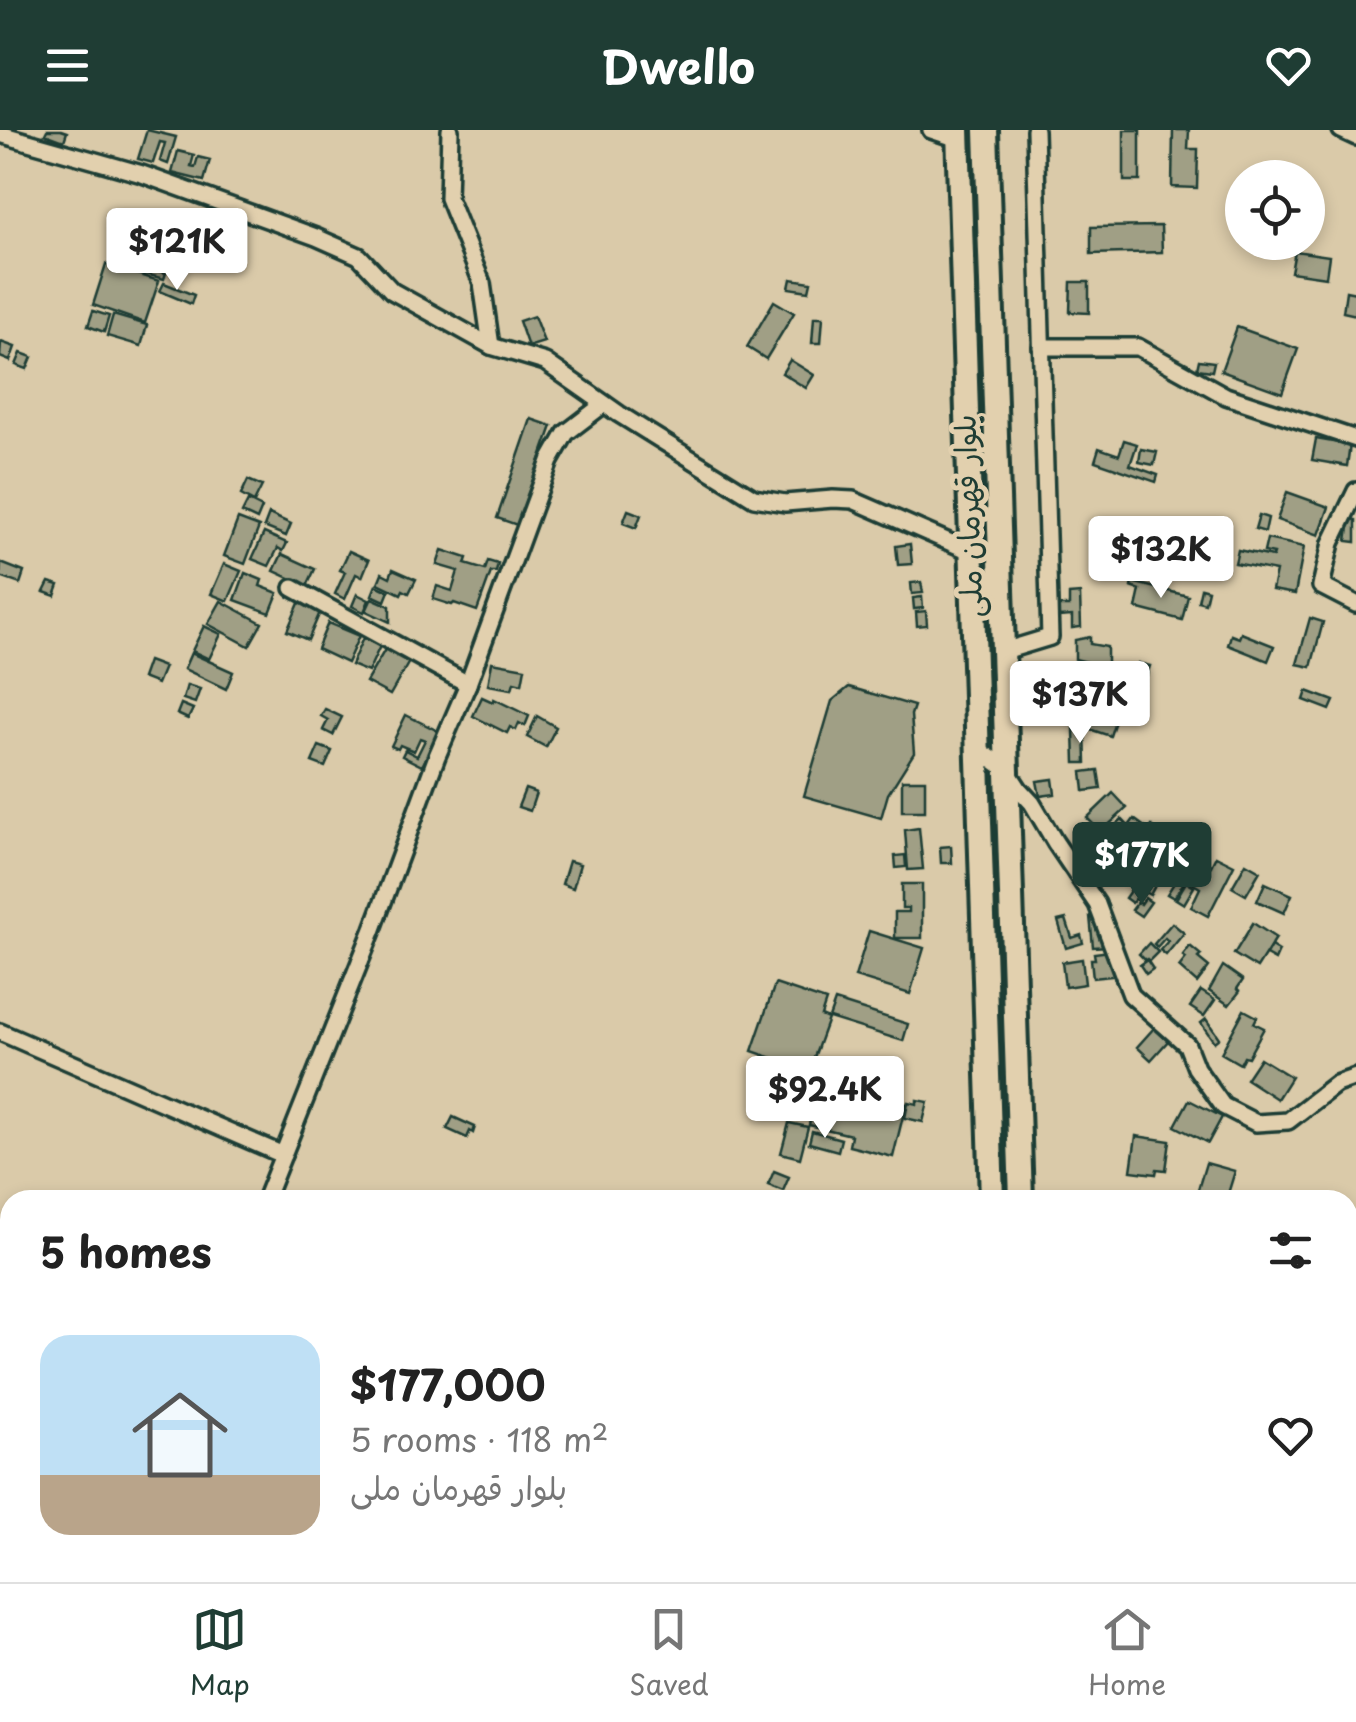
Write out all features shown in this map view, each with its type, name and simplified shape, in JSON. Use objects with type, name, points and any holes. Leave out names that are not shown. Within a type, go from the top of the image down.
[{"type":"highway","name":"بلوار قهرمان ملی","points":[[986,130],[1021,1190]]},
{"type":"highway","name":"بلوار قهرمان ملی","points":[[958,134],[992,1190]]},
{"type":"street","points":[[450,130],[448,198],[482,283],[491,346]]},
{"type":"street","points":[[930,130],[958,134]]},
{"type":"street","points":[[1004,651],[1050,637],[1035,130]]},
{"type":"street","points":[[1341,130],[1356,136]]},
{"type":"street","points":[[0,134],[142,174],[339,246],[358,256],[392,291],[491,346],[545,362],[604,404],[754,498],[785,504],[854,500],[972,552]]},
{"type":"street","points":[[1041,347],[1138,347],[1226,396],[1356,440]]},
{"type":"street","points":[[269,1190],[468,684],[550,461],[566,434],[604,404]]},
{"type":"street","points":[[1356,491],[1331,543],[1321,586],[1356,604]]},
{"type":"street","points":[[293,588],[468,684]]},
{"type":"street","points":[[978,748],[1006,769],[1032,803],[1097,904],[1131,996],[1187,1045],[1196,1068],[1223,1106],[1256,1123],[1288,1121],[1336,1084],[1356,1077]]},
{"type":"street","points":[[0,1032],[283,1154]]},
{"type":"building","points":[[47,130],[67,132],[64,141],[45,134]]},
{"type":"building","points":[[147,130],[176,137],[168,164],[160,161],[165,143],[160,142],[153,163],[138,159]]},
{"type":"building","points":[[1124,130],[1140,130],[1140,181],[1124,181]]},
{"type":"building","points":[[1173,130],[1189,130],[1188,149],[1198,149],[1197,188],[1172,187]]},
{"type":"building","points":[[178,151],[194,155],[191,166],[195,167],[198,157],[210,160],[204,181],[172,173]]},
{"type":"building","points":[[1161,226],[1162,252],[1091,254],[1091,227]]},
{"type":"building","points":[[1325,255],[1329,256],[1326,277],[1291,272],[1293,260],[1325,260]]},
{"type":"building","points":[[106,264],[159,281],[145,323],[93,305]]},
{"type":"building","points":[[140,266],[166,273],[164,279],[138,272]]},
{"type":"building","points":[[791,279],[811,282],[809,291],[789,288]]},
{"type":"building","points":[[1071,282],[1089,282],[1089,313],[1070,312]]},
{"type":"building","points":[[164,283],[194,295],[191,304],[160,291]]},
{"type":"building","points":[[1346,291],[1356,293],[1356,315],[1343,312]]},
{"type":"building","points":[[774,301],[794,313],[766,359],[747,347]]},
{"type":"building","points":[[93,311],[109,316],[104,332],[88,326]]},
{"type":"building","points":[[113,315],[147,325],[141,346],[107,336]]},
{"type":"building","points":[[534,316],[544,342],[528,347],[519,321]]},
{"type":"building","points":[[814,317],[823,317],[821,343],[812,343]]},
{"type":"building","points":[[1237,327],[1298,349],[1282,393],[1221,371]]},
{"type":"building","points":[[1,342],[15,347],[10,361],[0,357]]},
{"type":"building","points":[[21,353],[32,357],[27,369],[16,365]]},
{"type":"building","points":[[790,360],[814,375],[806,388],[782,373]]},
{"type":"building","points":[[1199,360],[1214,362],[1212,371],[1197,369]]},
{"type":"building","points":[[531,419],[552,426],[517,525],[497,518]]},
{"type":"building","points":[[1316,439],[1350,445],[1347,466],[1312,460]]},
{"type":"building","points":[[1124,440],[1137,444],[1130,465],[1158,475],[1156,482],[1095,461],[1099,448],[1119,455]]},
{"type":"building","points":[[1141,449],[1157,452],[1154,465],[1139,462]]},
{"type":"building","points":[[248,480],[262,486],[254,502],[241,495]]},
{"type":"building","points":[[1287,492],[1329,507],[1319,535],[1277,520]]},
{"type":"building","points":[[248,501],[262,508],[257,520],[242,513]]},
{"type":"building","points":[[628,510],[641,515],[636,528],[623,523]]},
{"type":"building","points":[[269,514],[291,524],[286,536],[264,527]]},
{"type":"building","points":[[1259,515],[1268,518],[1265,532],[1255,529]]},
{"type":"building","points":[[238,519],[259,527],[245,564],[224,556]]},
{"type":"building","points":[[1350,519],[1356,520],[1356,542],[1347,541]]},
{"type":"building","points":[[264,533],[287,543],[283,551],[278,548],[269,566],[252,559]]},
{"type":"building","points":[[1267,539],[1304,547],[1295,594],[1272,590],[1276,571],[1235,563],[1238,550],[1273,557],[1274,554],[1264,552]]},
{"type":"building","points":[[910,544],[912,564],[898,565],[896,546]]},
{"type":"building","points":[[442,550],[467,558],[465,564],[485,570],[488,561],[498,564],[496,572],[491,572],[477,611],[433,599],[437,586],[452,591],[458,571],[437,565]]},
{"type":"building","points":[[349,551],[369,560],[362,577],[356,574],[345,599],[335,594]]},
{"type":"building","points":[[282,554],[315,569],[307,586],[274,571]]},
{"type":"building","points":[[1,563],[24,572],[20,584],[0,577]]},
{"type":"building","points":[[224,564],[241,571],[228,601],[211,594]]},
{"type":"building","points":[[393,569],[416,579],[409,593],[403,590],[401,594],[378,583],[382,573],[390,577]]},
{"type":"building","points":[[245,573],[262,580],[260,586],[278,593],[270,613],[235,600]]},
{"type":"building","points":[[49,582],[59,585],[55,596],[44,592]]},
{"type":"building","points":[[921,582],[923,593],[912,594],[911,583]]},
{"type":"building","points":[[1132,582],[1188,596],[1182,620],[1136,608],[1140,590],[1131,587]]},
{"type":"building","points":[[376,585],[389,591],[385,601],[372,595]]},
{"type":"building","points":[[1201,588],[1208,590],[1205,603],[1198,601]]},
{"type":"building","points":[[357,594],[369,600],[364,612],[352,606]]},
{"type":"building","points":[[1080,594],[1081,627],[1072,628],[1072,616],[1059,617],[1058,606],[1069,606],[1069,595]]},
{"type":"building","points":[[922,597],[923,608],[914,609],[913,598]]},
{"type":"building","points":[[372,598],[390,606],[390,622],[366,611]]},
{"type":"building","points":[[221,601],[262,623],[249,646],[208,624]]},
{"type":"building","points":[[300,601],[321,610],[308,640],[287,631]]},
{"type":"building","points":[[926,611],[927,625],[917,626],[916,612]]},
{"type":"building","points":[[1310,618],[1323,622],[1311,667],[1297,664]]},
{"type":"building","points":[[328,623],[359,636],[347,663],[317,649]]},
{"type":"building","points":[[204,626],[221,634],[209,659],[192,651]]},
{"type":"building","points":[[1241,633],[1274,646],[1268,661],[1228,645],[1231,635],[1239,638]]},
{"type":"building","points":[[1090,637],[1090,644],[1107,647],[1107,667],[1075,659],[1075,640]]},
{"type":"building","points":[[363,638],[380,646],[368,672],[351,665]]},
{"type":"building","points":[[387,646],[410,660],[390,695],[366,682]]},
{"type":"building","points":[[191,653],[233,672],[226,689],[184,669]]},
{"type":"building","points":[[148,661],[164,667],[157,684],[142,678]]},
{"type":"building","points":[[492,662],[525,668],[522,684],[514,682],[512,689],[488,685]]},
{"type":"building","points":[[1138,663],[1150,666],[1143,689],[1135,687],[1130,704],[1106,697],[1112,676],[1133,682]]},
{"type":"building","points":[[1073,665],[1096,668],[1095,685],[1074,683]]},
{"type":"building","points":[[1064,672],[1065,691],[1023,692],[1022,673]]},
{"type":"building","points":[[187,685],[200,689],[195,703],[183,699]]},
{"type":"building","points":[[849,687],[914,706],[914,753],[888,794],[881,818],[804,796],[832,701]]},
{"type":"building","points":[[1307,691],[1334,701],[1330,710],[1304,700]]},
{"type":"building","points":[[1081,694],[1120,706],[1110,736],[1083,727]]},
{"type":"building","points":[[482,697],[529,716],[525,726],[519,723],[516,730],[510,727],[507,733],[473,716]]},
{"type":"building","points":[[181,704],[193,709],[188,719],[177,714]]},
{"type":"building","points":[[325,709],[342,717],[333,735],[323,730],[328,720],[321,716]]},
{"type":"building","points":[[406,715],[440,732],[422,766],[402,756],[405,750],[417,756],[425,740],[420,738],[414,751],[391,746]]},
{"type":"building","points":[[537,716],[556,727],[546,747],[527,737]]},
{"type":"building","points":[[1074,729],[1085,729],[1086,763],[1075,763]]},
{"type":"building","points":[[319,746],[332,751],[325,767],[312,762]]},
{"type":"building","points":[[1098,770],[1101,789],[1084,791],[1082,772]]},
{"type":"building","points":[[1053,779],[1055,794],[1040,796],[1037,781]]},
{"type":"building","points":[[902,780],[925,780],[925,811],[902,811]]},
{"type":"building","points":[[525,789],[536,793],[530,811],[518,807]]},
{"type":"building","points":[[1113,793],[1127,808],[1101,832],[1087,818]]},
{"type":"building","points":[[1122,819],[1133,831],[1105,852],[1098,845]]},
{"type":"building","points":[[1134,819],[1149,830],[1152,826],[1178,845],[1170,857],[1162,852],[1151,868],[1148,866],[1143,872],[1136,867],[1145,854],[1137,848],[1132,854],[1123,848],[1135,830],[1129,826]]},
{"type":"building","points":[[919,828],[923,869],[908,870],[905,830]]},
{"type":"building","points":[[951,846],[952,863],[941,863],[940,847]]},
{"type":"building","points":[[1118,847],[1127,858],[1111,871],[1102,860]]},
{"type":"building","points":[[905,855],[906,867],[896,868],[895,856]]},
{"type":"building","points":[[1216,856],[1234,865],[1208,916],[1191,907],[1200,888],[1187,880],[1198,859],[1211,866]]},
{"type":"building","points":[[569,861],[580,864],[573,888],[562,884]]},
{"type":"building","points":[[1246,863],[1260,871],[1246,895],[1232,887]]},
{"type":"building","points":[[1178,866],[1186,871],[1186,879],[1174,898],[1167,894],[1176,880],[1171,877]]},
{"type":"building","points":[[1147,879],[1156,884],[1150,895],[1141,890]]},
{"type":"building","points":[[1186,882],[1194,887],[1184,904],[1176,899]]},
{"type":"building","points":[[1265,883],[1292,895],[1284,913],[1257,901]]},
{"type":"building","points":[[902,884],[922,884],[922,938],[895,938],[895,912],[909,912],[909,908],[902,908]]},
{"type":"building","points":[[1134,885],[1145,893],[1132,903],[1125,898]]},
{"type":"building","points":[[1145,898],[1151,902],[1141,916],[1132,910]]},
{"type":"building","points":[[1098,915],[1108,946],[1093,947],[1090,916]]},
{"type":"building","points":[[1066,919],[1072,938],[1081,935],[1083,943],[1066,948],[1058,921]]},
{"type":"building","points":[[1172,923],[1184,933],[1166,955],[1160,950],[1168,941],[1165,938],[1157,947],[1154,944]]},
{"type":"building","points":[[1253,923],[1276,938],[1257,968],[1234,954]]},
{"type":"building","points":[[869,931],[924,948],[910,994],[855,977]]},
{"type":"building","points":[[1149,943],[1158,952],[1149,961],[1139,954]]},
{"type":"building","points":[[1190,946],[1209,967],[1197,983],[1179,967]]},
{"type":"building","points":[[1271,946],[1279,951],[1275,960],[1266,955]]},
{"type":"building","points":[[1111,951],[1113,976],[1093,978],[1094,953]]},
{"type":"building","points":[[1082,959],[1085,984],[1065,987],[1062,962]]},
{"type":"building","points":[[1147,960],[1153,969],[1146,974],[1140,965]]},
{"type":"building","points":[[1223,966],[1243,980],[1229,1005],[1209,991]]},
{"type":"building","points":[[775,984],[826,1001],[821,1016],[828,1019],[812,1063],[805,1060],[802,1068],[752,1051]]},
{"type":"building","points":[[1201,991],[1215,1000],[1204,1016],[1190,1007]]},
{"type":"building","points":[[835,1001],[908,1024],[903,1041],[829,1018]]},
{"type":"building","points":[[1244,1010],[1257,1017],[1254,1023],[1264,1028],[1240,1064],[1221,1053]]},
{"type":"building","points":[[1206,1019],[1219,1038],[1214,1042],[1201,1023]]},
{"type":"building","points":[[1154,1028],[1168,1041],[1151,1060],[1137,1047]]},
{"type":"building","points":[[1260,1058],[1291,1077],[1277,1099],[1246,1079]]},
{"type":"building","points":[[861,1093],[906,1104],[893,1157],[849,1146],[851,1135],[809,1125],[816,1094],[859,1104]]},
{"type":"building","points":[[917,1100],[928,1102],[923,1122],[905,1118],[908,1102],[917,1104]]},
{"type":"building","points":[[1189,1100],[1222,1117],[1208,1143],[1175,1126]]},
{"type":"building","points":[[453,1117],[475,1127],[473,1133],[470,1131],[467,1138],[447,1129]]},
{"type":"building","points":[[789,1123],[808,1127],[800,1158],[781,1153]]},
{"type":"building","points":[[812,1131],[841,1139],[838,1151],[809,1143]]},
{"type":"building","points":[[1136,1136],[1170,1141],[1166,1170],[1157,1169],[1156,1174],[1131,1171]]},
{"type":"building","points":[[1206,1163],[1235,1171],[1229,1190],[1198,1190]]},
{"type":"building","points":[[774,1171],[789,1177],[783,1190],[768,1185]]}]
